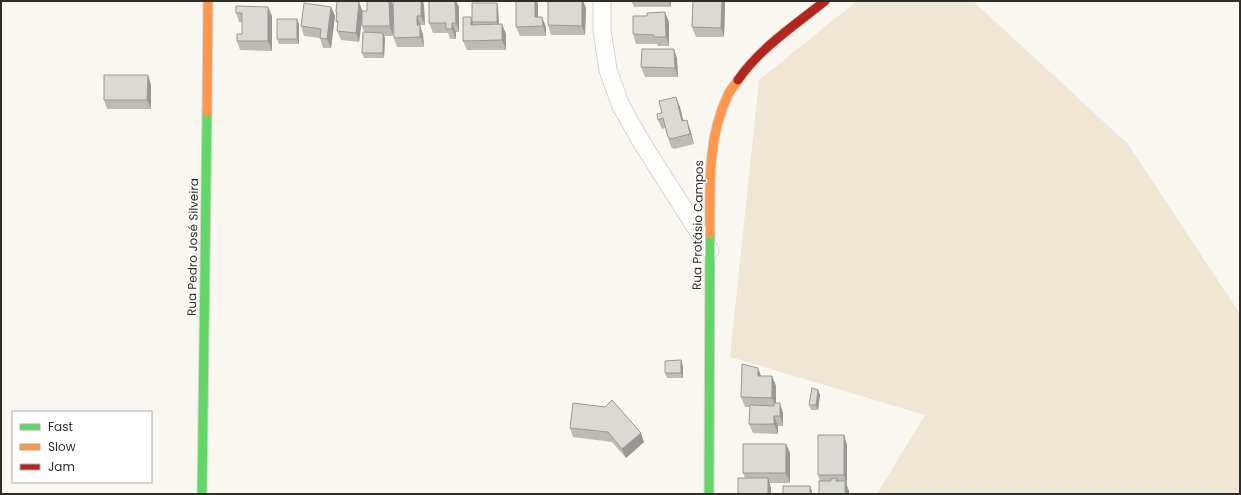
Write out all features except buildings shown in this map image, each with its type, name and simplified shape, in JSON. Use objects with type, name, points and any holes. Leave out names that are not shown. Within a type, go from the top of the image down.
[{"type":"street","name":"Rua Pedro José Silveira","points":[[202,494],[208,1]]},
{"type":"street","points":[[602,1],[602,30],[608,70],[621,106],[642,143],[710,250]]},
{"type":"street","name":"Rua Protásio Campos","points":[[709,494],[710,163],[715,129],[728,94],[747,67],[775,41],[825,1]]},
{"type":"shaded area","points":[[857,1],[973,1],[1128,144],[1240,314],[1240,494],[877,494],[925,415],[730,357],[759,80]]},
{"type":"traffic: fast","points":[[202,494],[207,112]]},
{"type":"traffic: fast","points":[[709,494],[710,234]]},
{"type":"traffic: slow","points":[[207,112],[208,1]]},
{"type":"traffic: slow","points":[[710,234],[711,163],[716,129],[729,93],[738,80]]},
{"type":"traffic: jam","points":[[738,80],[767,47],[825,1]]}]
